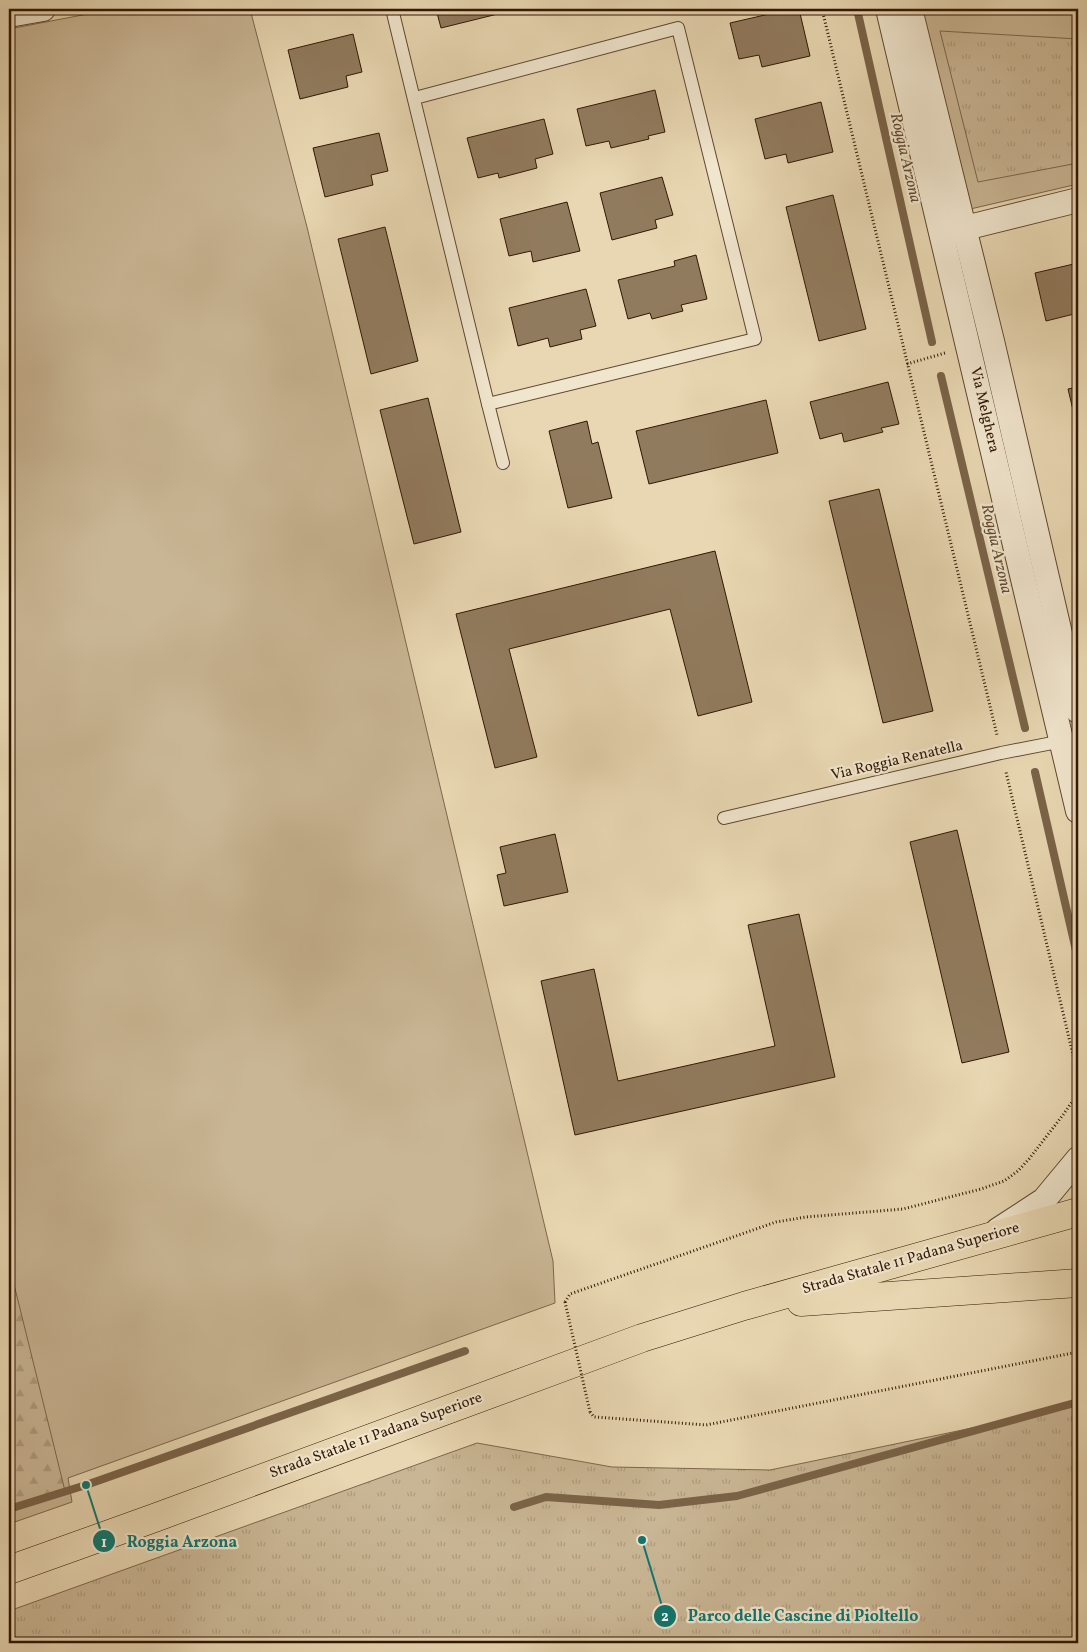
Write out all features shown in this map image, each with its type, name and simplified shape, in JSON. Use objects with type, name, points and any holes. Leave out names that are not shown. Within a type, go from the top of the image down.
[{"type":"main road","name":"Strada Statale 11 Padana Superiore","points":[[9,1570],[642,1338],[744,1306],[1078,1212]]},
{"type":"main road","name":"Strada Statale 11 Padana Superiore","points":[[744,1306],[1078,1282]]},
{"type":"street","points":[[9,15],[43,9]]},
{"type":"street","name":"Via Melghera","points":[[888,9],[952,231],[1078,711]]},
{"type":"street","name":"Via Melghera","points":[[910,9],[952,231],[1070,740],[1078,811]]},
{"type":"street","points":[[952,231],[1078,200]]},
{"type":"street","points":[[987,1237],[1044,1200],[1078,1159]]},
{"type":"lane","points":[[392,9],[503,463]]},
{"type":"lane","points":[[415,98],[678,28],[755,338],[488,404]]},
{"type":"lane","name":"Via Roggia Renatella","points":[[724,818],[1001,753],[1070,740]]},
{"type":"path","points":[[822,9],[1078,1076],[1074,1099],[1029,1159],[1018,1171],[1004,1181],[981,1189],[903,1209],[806,1216],[776,1222],[570,1294],[565,1302],[590,1412],[594,1417],[706,1425],[1078,1352]]},
{"type":"green space","points":[[114,9],[250,9],[307,227],[553,1261],[555,1303],[68,1478],[72,1502],[9,1524],[9,29]]},
{"type":"green space","points":[[917,9],[1078,9],[1078,184],[966,210]]},
{"type":"green space","points":[[940,31],[1078,39],[1078,163],[978,182]]},
{"type":"green space","points":[[9,1264],[65,1491],[9,1511]]},
{"type":"green space","points":[[1078,1406],[1078,1643],[9,1643],[9,1611],[477,1443],[612,1467],[770,1470]]},
{"type":"building","points":[[436,9],[518,9],[441,28]]},
{"type":"building","points":[[791,9],[799,9],[810,56],[762,67],[759,55],[739,59],[730,23]]},
{"type":"building","points":[[353,34],[362,72],[346,76],[348,87],[300,99],[288,50]]},
{"type":"building","points":[[655,90],[665,132],[648,136],[649,139],[611,148],[609,141],[586,146],[577,109]]},
{"type":"building","points":[[821,102],[833,152],[788,163],[786,154],[765,159],[755,119]]},
{"type":"building","points":[[544,119],[553,154],[535,159],[537,168],[499,178],[498,173],[478,178],[467,138]]},
{"type":"building","points":[[379,133],[388,171],[371,175],[373,185],[325,197],[313,148]]},
{"type":"building","points":[[662,177],[673,215],[655,220],[657,228],[612,240],[600,193]]},
{"type":"building","points":[[833,195],[866,329],[819,341],[786,207]]},
{"type":"building","points":[[567,202],[580,251],[533,262],[531,251],[509,256],[500,219]]},
{"type":"building","points":[[385,227],[418,361],[371,374],[338,239]]},
{"type":"building","points":[[696,255],[707,299],[681,305],[683,311],[652,319],[650,313],[628,319],[618,280],[675,266],[674,261]]},
{"type":"building","points":[[1078,263],[1078,313],[1046,321],[1035,273]]},
{"type":"building","points":[[586,289],[596,326],[580,330],[582,339],[550,347],[548,338],[518,346],[509,308]]},
{"type":"building","points":[[888,382],[899,424],[881,428],[883,432],[844,442],[842,433],[820,439],[810,402]]},
{"type":"building","points":[[1078,387],[1078,431],[1068,389]]},
{"type":"building","points":[[428,398],[461,532],[414,544],[380,410]]},
{"type":"building","points":[[766,400],[778,453],[649,484],[636,431]]},
{"type":"building","points":[[587,421],[592,444],[598,442],[612,498],[568,508],[549,431]]},
{"type":"building","points":[[879,489],[933,711],[883,723],[829,501]]},
{"type":"building","points":[[715,551],[752,702],[698,716],[670,609],[509,649],[537,757],[495,768],[456,614]]},
{"type":"building","points":[[957,830],[1009,1052],[962,1063],[910,842]]},
{"type":"building","points":[[555,834],[568,892],[504,906],[497,875],[506,873],[500,847]]},
{"type":"building","points":[[799,914],[835,1077],[575,1135],[541,981],[594,969],[618,1081],[775,1046],[748,925]]},
{"type":"waterway","name":"Roggia Arzona","points":[[857,9],[932,342]]},
{"type":"waterway","name":"Roggia Arzona","points":[[941,376],[1025,728]]},
{"type":"waterway","name":"Roggia Arzona","points":[[1035,772],[1078,959]]},
{"type":"waterway","name":"Roggia Arzona","points":[[9,1509],[86,1485],[465,1351]]},
{"type":"waterway","points":[[514,1507],[546,1497],[659,1505],[737,1496],[1078,1402]]},
{"type":"place","name":"Roggia Arzona","points":[[86,1485]]},
{"type":"place","name":"Parco delle Cascine di Pioltello","points":[[642,1540]]}]
